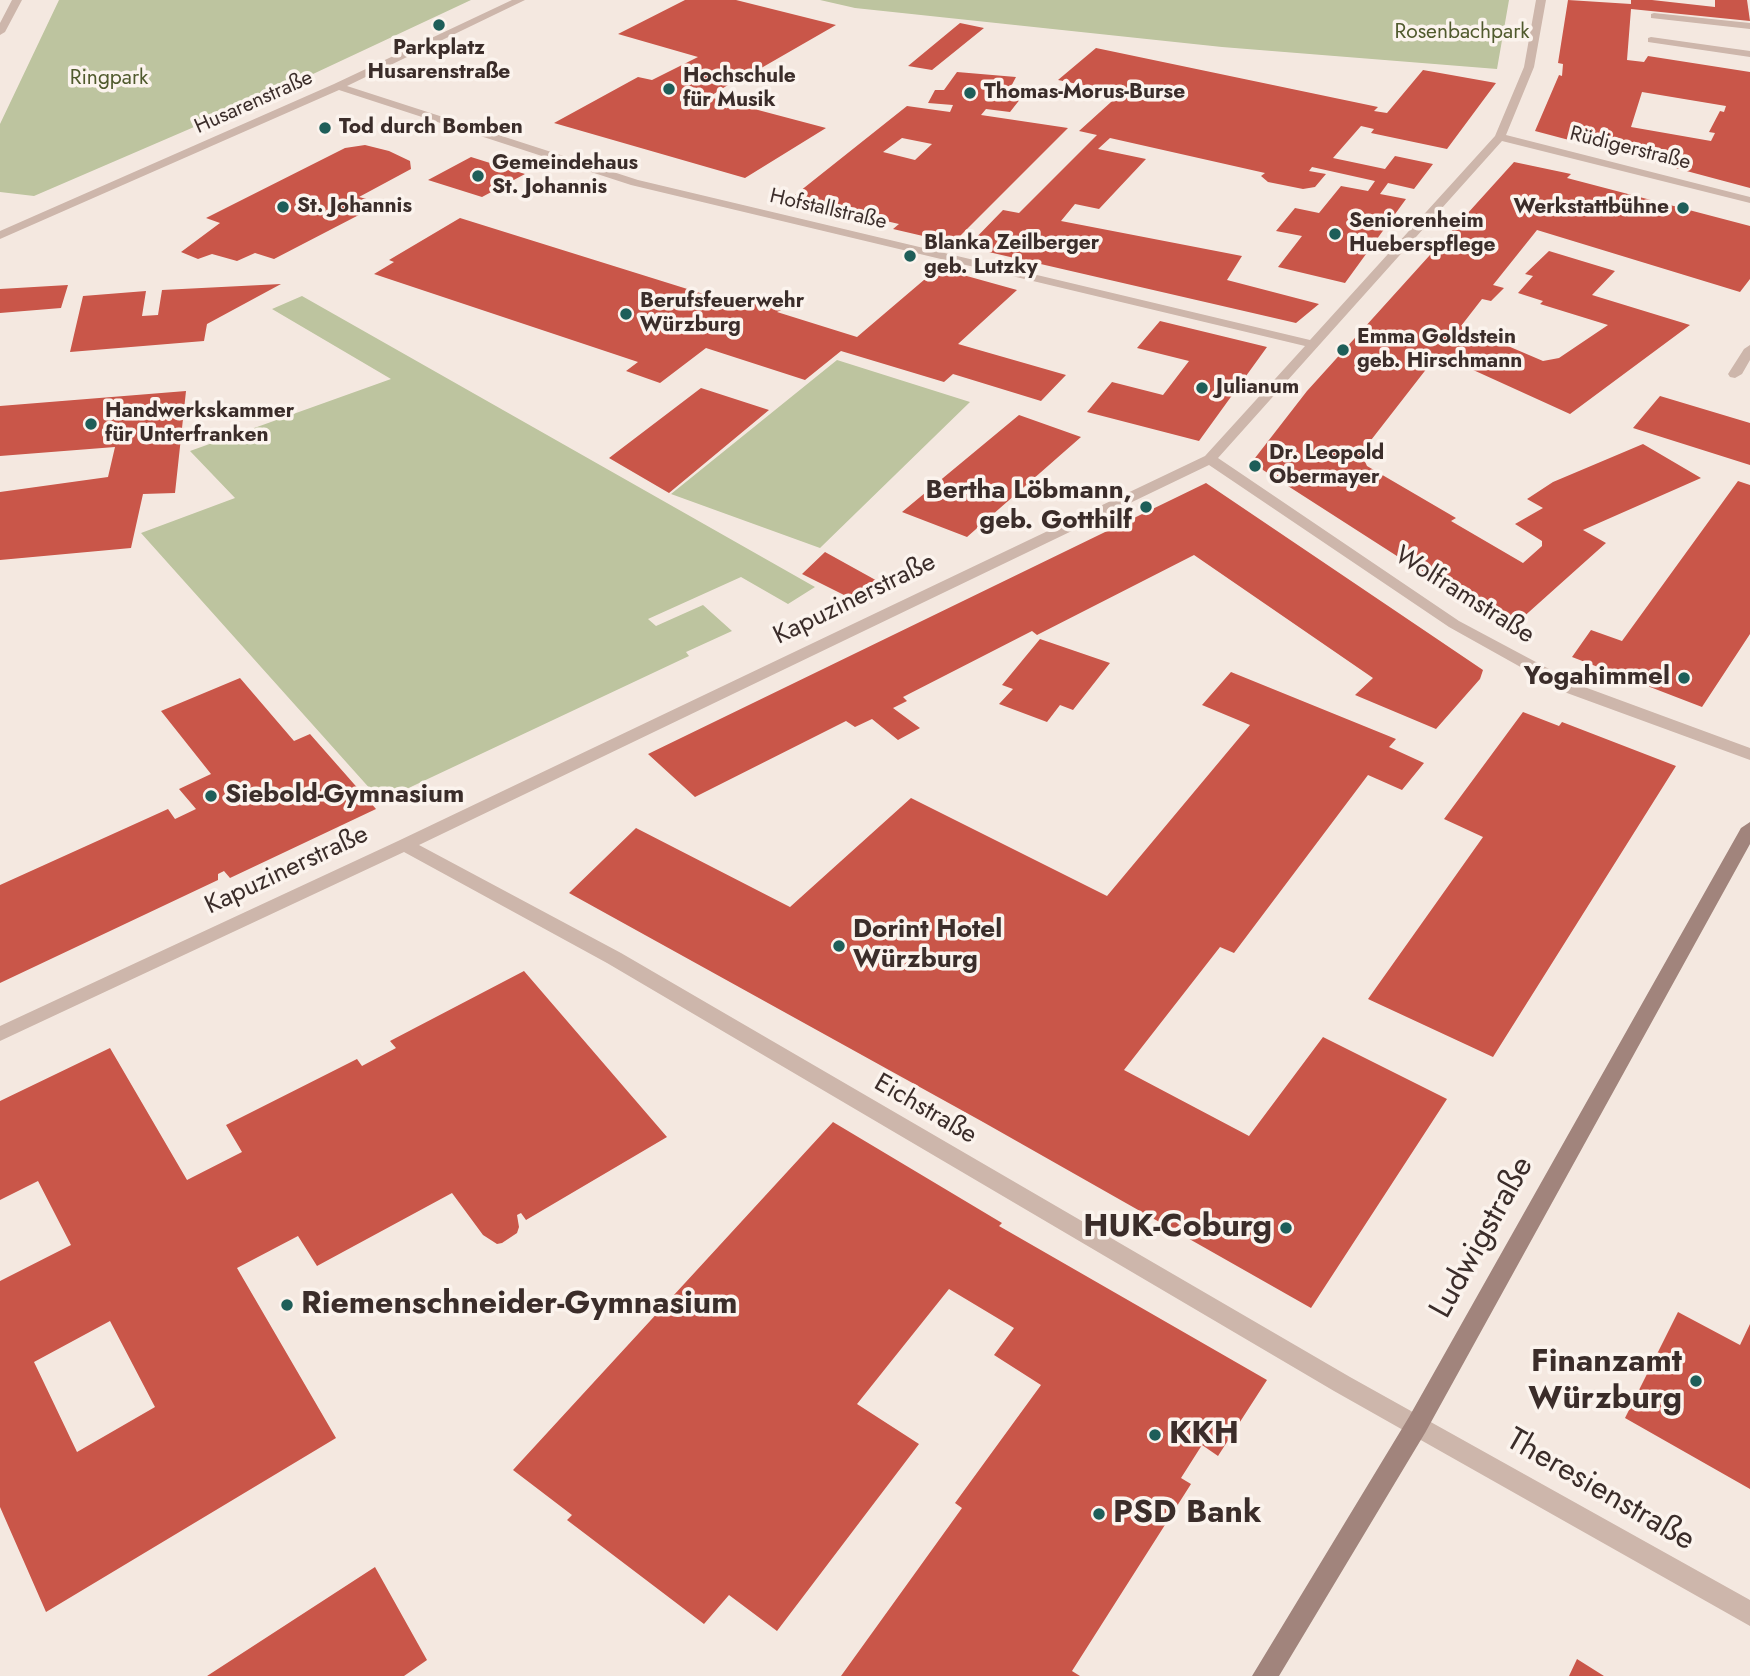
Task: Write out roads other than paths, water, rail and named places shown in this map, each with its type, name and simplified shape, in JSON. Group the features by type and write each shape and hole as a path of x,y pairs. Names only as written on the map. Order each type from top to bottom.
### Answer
{"street":[{"path":"0,32 17,0"},
{"name":"Husarenstraße","path":"0,235 338,86 520,0"},
{"name":"Kapuzinerstraße","path":"0,1034 404,845 1210,459 1500,137 1529,67 1541,0"},
{"path":"1654,16 1750,26"},
{"path":"1651,40 1750,54"},
{"name":"Hofstallstraße","path":"338,86 635,183 1315,345"},
{"name":"Rüdigerstraße","path":"1500,137 1750,200"},
{"path":"1735,374 1750,349"},
{"name":"Wolframstraße","path":"1210,459 1454,624 1530,666 1573,689 1750,754"},
{"name":"Ludwigstraße","path":"1265,1676 1417,1426 1750,828"},
{"name":"Eichstraße","path":"404,845 614,958 1417,1426"},
{"name":"Theresienstraße","path":"1417,1426 1750,1614"}],"place":[{"name":"Parkplatz Husarenstraße","path":"439,25"},
{"name":"Hochschule für Musik","path":"669,89"},
{"name":"Thomas-Morus-Burse","path":"970,93"},
{"name":"Tod durch Bomben","path":"325,128"},
{"name":"Gemeindehaus St. Johannis","path":"478,176"},
{"name":"St. Johannis","path":"283,207"},
{"name":"Werkstattbühne","path":"1683,208"},
{"name":"Seniorenheim Hueberspflege","path":"1335,234"},
{"name":"Blanka Zeilberger geb. Lutzky","path":"910,256"},
{"name":"Berufsfeuerwehr Würzburg","path":"626,314"},
{"name":"Emma Goldstein geb. Hirschmann","path":"1343,350"},
{"name":"Julianum","path":"1202,388"},
{"name":"Handwerkskammer für Unterfranken","path":"91,424"},
{"name":"Dr. Leopold Obermayer","path":"1255,466"},
{"name":"Bertha Löbmann, geb. Gotthilf","path":"1146,507"},
{"name":"Yogahimmel","path":"1684,678"},
{"name":"Siebold-Gymnasium","path":"211,796"},
{"name":"Dorint Hotel Würzburg","path":"839,946"},
{"name":"HUK-Coburg","path":"1286,1228"},
{"name":"Riemenschneider-Gymnasium","path":"287,1305"},
{"name":"Finanzamt Würzburg","path":"1696,1381"},
{"name":"KKH","path":"1155,1435"},
{"name":"PSD Bank","path":"1099,1514"}],"park label":[{"name":"Rosenbachpark","path":"1462,33"},
{"name":"Ringpark","path":"109,79"}]}
